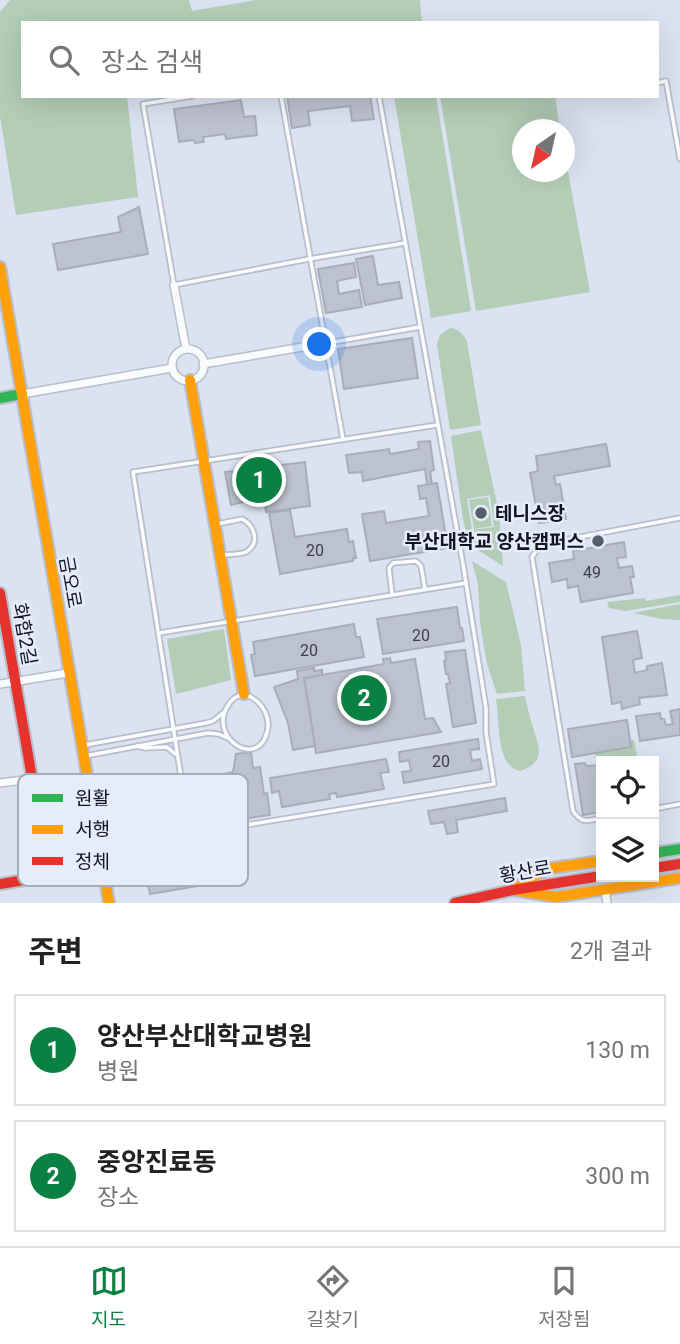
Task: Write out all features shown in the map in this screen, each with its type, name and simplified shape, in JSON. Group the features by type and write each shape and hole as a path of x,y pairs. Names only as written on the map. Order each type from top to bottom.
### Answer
{"main road":[{"name":"금오로","path":"0,267 86,774"},
{"path":"190,380 244,694"},
{"path":"0,398 22,394"},
{"name":"화합2길","path":"0,593 31,774"},
{"path":"659,852 680,849"},
{"path":"513,890 546,869 596,862"},
{"path":"659,867 680,864"},
{"name":"황산로","path":"455,903 513,890 596,877"},
{"path":"513,890 556,897 680,878"},
{"name":"화합2길","path":"0,884 18,881"}],"street":[{"path":"174,285 186,349"},
{"path":"203,364 326,343"},
{"path":"186,349 200,354 203,364 201,373 195,379 186,381 177,376 172,368 173,358 186,349"},
{"path":"22,394 172,368"},
{"path":"0,684 68,673"},
{"path":"0,783 18,781"},
{"path":"605,889 607,903"}],"lane":[{"path":"659,83 666,81 680,159"},
{"path":"180,98 143,104 174,285 405,243"},
{"path":"281,98 342,439"},
{"path":"248,824 494,784 486,732 486,708 466,583 379,98"},
{"path":"326,343 420,327"},
{"path":"180,774 133,472 437,425"},
{"path":"215,525 242,519 250,524 255,536 247,552 220,556"},
{"path":"596,819 586,821 578,818 573,811 532,557 539,547 564,540 680,519"},
{"path":"392,594 389,568 393,563 416,561 421,566 425,589"},
{"path":"159,633 466,583"},
{"path":"244,694 255,699 265,712 268,725 265,738 256,747 246,749 228,738 208,733 135,746 82,751 213,721 224,712 232,699 244,694"},
{"path":"224,712 223,725 228,738"},
{"path":"135,746 167,747 177,756"},
{"path":"659,808 680,804"}],"green space":[{"path":"10,0 189,0 192,11 256,0 420,0 422,21 21,21 21,98 127,98 138,197 16,215 0,116 0,12"},
{"path":"394,98 436,98 471,311 431,318"},
{"path":"440,98 555,98 558,119 512,119 512,182 570,182 590,292 476,311"},
{"path":"450,328 460,332 467,342 481,425 450,430 437,344 440,335"},
{"path":"481,430 499,513 503,566 470,545 463,520 451,436","holes":["490,495 494,527 472,530 467,499"]},
{"name":"테니스장","path":"488,497 492,526 474,529 469,500"},
{"path":"472,561 506,582 521,645 525,691 497,694 487,664 480,621 478,584"},
{"path":"680,595 680,602 625,611 609,608 607,602 645,598 646,601"},
{"path":"680,604 680,620 633,613"},
{"path":"224,629 231,680 176,694 167,639"},
{"path":"525,696 539,752 535,763 520,771 512,767 502,751 496,699"},
{"path":"634,740 637,756 596,756 596,760 595,753 631,747 630,741"}],"building":[{"path":"287,98 370,98 374,119 352,121 350,106 308,111 310,125 292,128"},
{"path":"241,100 244,117 255,116 257,135 226,139 225,134 203,137 204,142 179,142 174,109"},
{"path":"139,207 148,254 58,270 53,244 121,232 118,217"},
{"path":"373,256 378,285 399,282 402,298 365,305 356,259"},
{"path":"354,263 356,277 337,281 339,294 359,290 362,307 326,313 318,269"},
{"path":"412,338 418,378 344,389 338,349"},
{"path":"430,441 434,470 430,471 432,484 427,485 425,469 363,481 362,472 349,473 346,455 389,449 390,454 419,449 418,442"},
{"path":"606,444 610,466 554,476 556,485 560,484 566,519 539,523 530,473 538,471 536,456"},
{"path":"305,462 310,506 266,512 264,497 231,505 225,472"},
{"path":"437,483 448,548 370,561 362,514 384,511 386,523 429,516 426,498 420,499 418,486"},
{"path":"290,510 295,537 347,529 349,542 353,541 356,558 353,558 353,561 280,574 269,513"},
{"path":"624,542 626,557 617,558 619,568 632,566 634,577 630,577 633,593 581,602 578,586 568,588 567,579 552,582 549,563 574,559 573,551"},
{"path":"457,607 464,641 383,654 377,619"},
{"path":"354,624 364,657 255,676 251,655 255,654 253,642"},
{"path":"637,631 642,658 633,660 635,673 647,670 647,666 662,663 667,695 639,698 640,704 622,709 621,702 612,704 602,637"},
{"path":"465,650 476,723 453,727 446,684 450,683 446,674 445,652"},
{"path":"390,658 391,663 415,659 425,719 433,718 441,732 316,753 304,678 384,664 383,659"},
{"path":"314,668 314,671 322,670 322,675 304,678 315,746 293,750 288,723 274,687 298,679 297,671"},
{"path":"680,709 680,735 640,741 636,716 660,713 666,725 673,724 670,711"},
{"path":"627,720 631,747 572,757 568,729"},
{"path":"478,739 479,749 470,750 472,761 480,759 482,769 404,783 402,772 411,771 409,760 400,762 399,752"},
{"path":"251,752 253,768 260,767 270,815 248,818 248,774 224,774 233,772 236,754"},
{"path":"386,759 389,772 380,773 384,789 337,797 336,793 329,794 330,799 282,807 279,791 272,793 270,778"},
{"path":"575,764 596,765 596,813 583,815"},
{"path":"505,798 507,811 456,820 458,832 447,834 444,822 431,824 428,811"},
{"path":"148,886 198,886 150,894"}],"traffic: fast":[{"path":"0,398 22,394"},
{"path":"659,852 680,849"}],"traffic: slow":[{"path":"0,267 87,774"},
{"path":"190,380 244,694"},
{"path":"518,887 546,869 596,862"},
{"path":"513,890 556,897 680,878"},
{"path":"106,886 109,903"}],"traffic: jam":[{"path":"0,593 31,774"},
{"path":"659,867 680,864"},
{"path":"455,903 513,890 596,877"},
{"path":"0,884 18,881"}],"place":[{"name":"양산부산대학교병원","path":"259,480"},
{"name":"테니스장","path":"481,513"},
{"name":"부산대학교 양산캠퍼스","path":"598,541"},
{"name":"중앙진료동","path":"364,698"}]}
